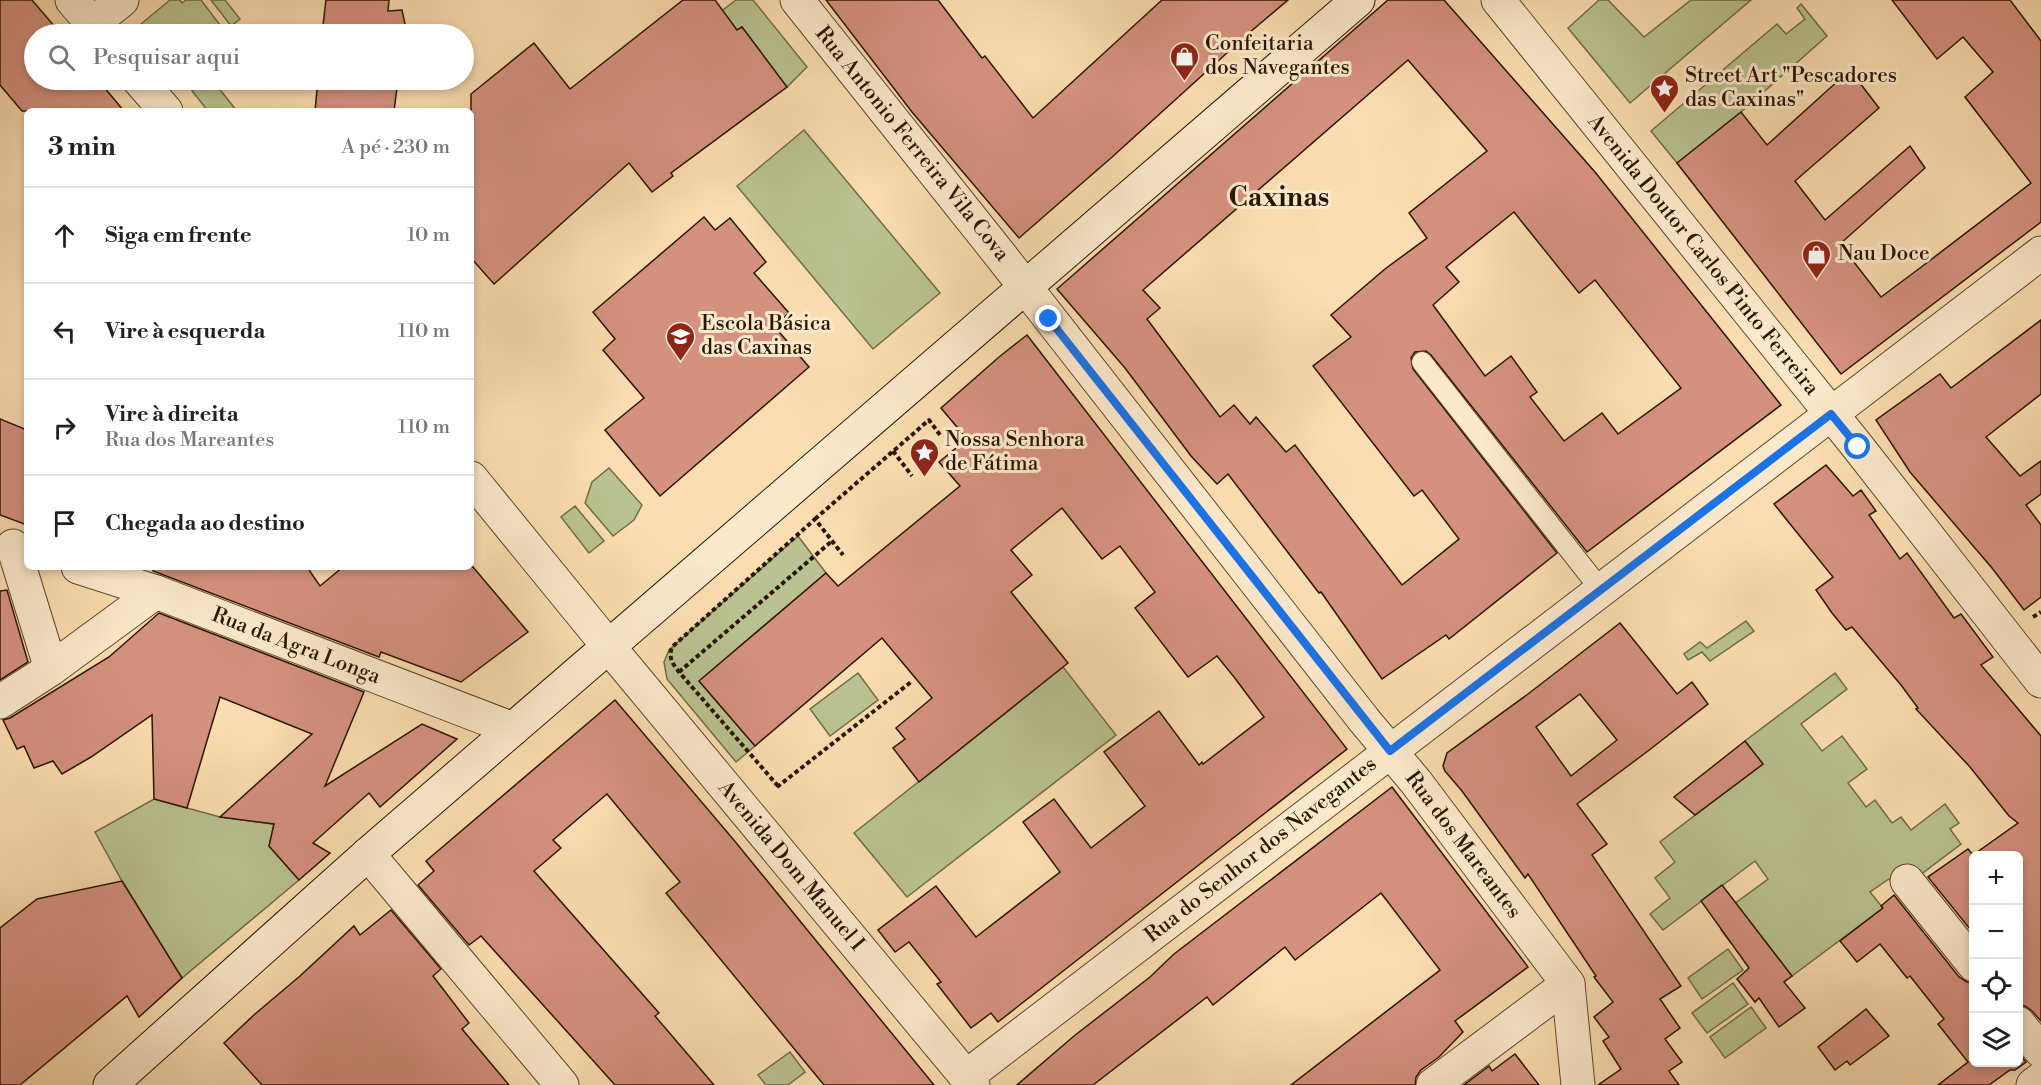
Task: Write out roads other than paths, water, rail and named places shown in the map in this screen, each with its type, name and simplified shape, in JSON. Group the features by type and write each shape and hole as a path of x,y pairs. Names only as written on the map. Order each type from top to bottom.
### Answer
{"street":[{"path":"89,20 122,0"},
{"name":"Rua Antonio Ferreira Vila Cova","path":"797,0 1026,288"},
{"path":"110,1085 368,854 1358,0"},
{"name":"Avenida Doutor Carlos Pinto Ferreira","path":"1498,0 1831,414 2041,681"},
{"path":"148,90 163,108"},
{"name":"Rua do Senhor dos Navegantes","path":"970,1081 1390,751 2041,253"},
{"name":"Rua dos Mareantes","path":"1026,288 1416,782 1568,984"},
{"name":"Avenida Dom Manuel I","path":"474,482 970,1081"},
{"path":"13,545 51,669"},
{"name":"Rua da Agra Longa","path":"87,570 156,592 513,729"},
{"path":"0,702 51,669 156,592"},
{"path":"368,854 562,1085"},
{"path":"1907,881 1969,959"},
{"path":"1433,1085 1568,984"},
{"path":"1568,984 1578,1085"},
{"path":"2023,1028 2041,1051"},
{"path":"2033,1085 2041,1079"}],"lane":[{"path":"1422,362 1601,590"}],"place":[{"name":"Confeitaria dos Navegantes","path":"1184,82"},
{"name":"Street Art \"Pescadores das Caxinas\"","path":"1664,114"},
{"name":"Nau Doce","path":"1817,280"},
{"name":"Escola Básica das Caxinas","path":"680,362"},
{"name":"Nossa Senhora de Fátima","path":"924,478"}],"district":[{"name":"Caxinas","path":"1279,198"}]}
